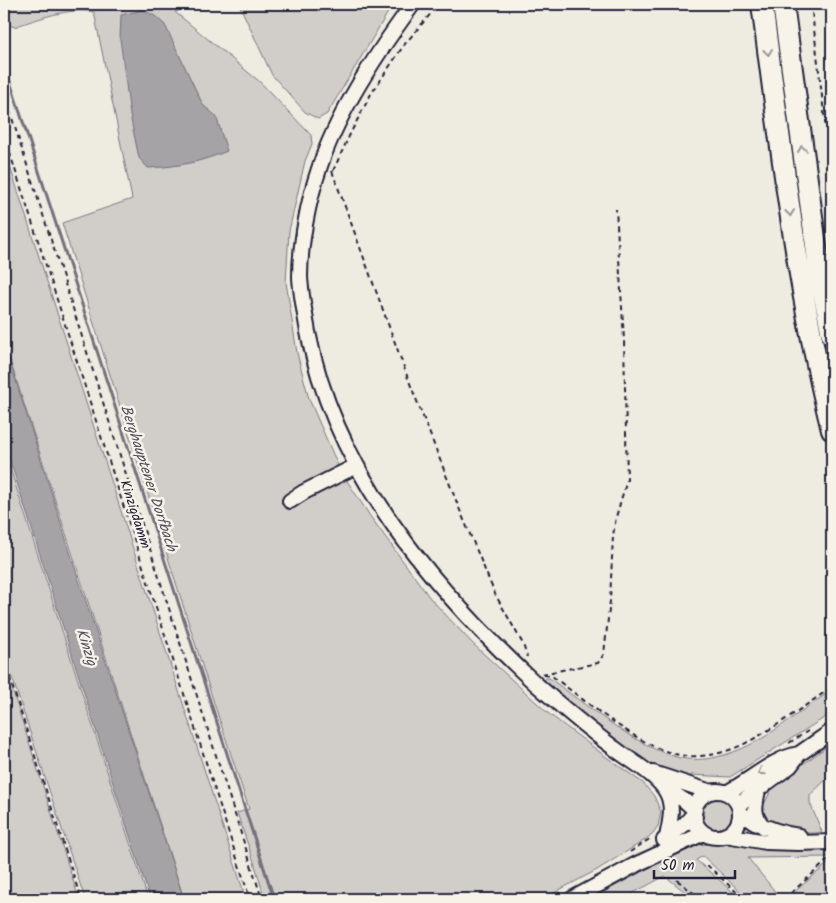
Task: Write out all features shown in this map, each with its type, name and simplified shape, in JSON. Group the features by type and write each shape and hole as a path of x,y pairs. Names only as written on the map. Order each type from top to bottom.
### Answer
{"highway":[{"path":"762,4 792,232 807,322 832,430"},
{"path":"782,4 820,275 832,335"}],"street":[{"path":"414,4 381,49 347,106 322,161 308,213 303,246 300,278 307,326 320,382 331,412 356,466 389,518 429,571 458,605 537,685 613,748 685,801 695,814 699,828 704,833 715,837 726,835 766,842 832,842"},
{"path":"290,501 356,466"},
{"path":"726,835 736,826 739,810 746,798 790,766 799,754 832,731"},
{"path":"644,769 675,782 711,792 726,793 785,756 799,754"},
{"path":"661,835 672,814 671,805 664,787"},
{"path":"758,790 754,808 755,815 765,828"},
{"path":"633,859 661,835 685,824 695,814 700,799 711,792"},
{"path":"726,793 736,801 739,810 765,828 777,832 805,836 832,834"},
{"path":"568,895 633,859 704,833"}],"path":[{"path":"78,4 90,9 125,4"},
{"path":"333,171 371,94 404,45 439,4"},
{"path":"811,4 832,180"},
{"path":"4,93 262,899"},
{"name":"Kinzigdamm","path":"4,135 250,899"},
{"path":"322,161 333,171 409,381 459,508 495,594 523,644 528,660"},
{"path":"616,209 624,340 626,480 612,536 610,601 604,654 598,663 540,674 552,676 623,728 651,744 670,753 688,756 705,756 742,745 832,687"},
{"path":"4,660 82,899"},
{"path":"633,859 650,839 661,835"},
{"path":"791,893 832,858"},
{"path":"707,865 744,899"},
{"path":"677,880 701,899"},
{"path":"548,899 568,895"}],"shaded area":[{"path":"4,4 195,4 175,12 260,82 311,135 312,144 305,161 289,231 286,282 297,353 309,399 340,470 370,516 430,598 473,644 549,714 643,783 654,796 661,812 658,826 645,840 597,870 542,899 265,899 237,813 249,809 62,223 132,199 94,12 64,12 14,27 4,22"},
{"path":"239,4 393,4 327,114 318,119 305,112 272,75"},
{"path":"4,148 246,899 184,899 4,342"},
{"path":"4,449 148,899 85,899 4,653"},
{"path":"4,664 79,899 4,899"},
{"path":"549,678 597,714 635,738 653,748 687,759 718,757 748,746 766,736 832,690 832,713 730,777 691,775 687,782 656,769 618,745 545,685 544,680"},
{"path":"832,743 832,774 810,795 810,803 822,832 801,833 768,824 761,811 773,786"},
{"path":"717,798 729,803 734,815 729,827 717,832 705,827 700,815 705,803"},
{"path":"694,845 832,846 832,857 748,858 783,899 748,899 703,856 696,860 741,899 694,899 665,876 622,899 591,899"},
{"path":"832,860 832,895 828,899 786,899"}],"water":[{"path":"143,10 155,16 165,25 203,105 216,116 227,151 198,161 148,168 139,158 130,115 120,38 121,15"},
{"name":"Kinzig","path":"4,343 77,574 184,899 150,899 4,442"}],"waterway":[{"name":"Berghauptener Dorfbach","path":"4,63 274,899"}]}
